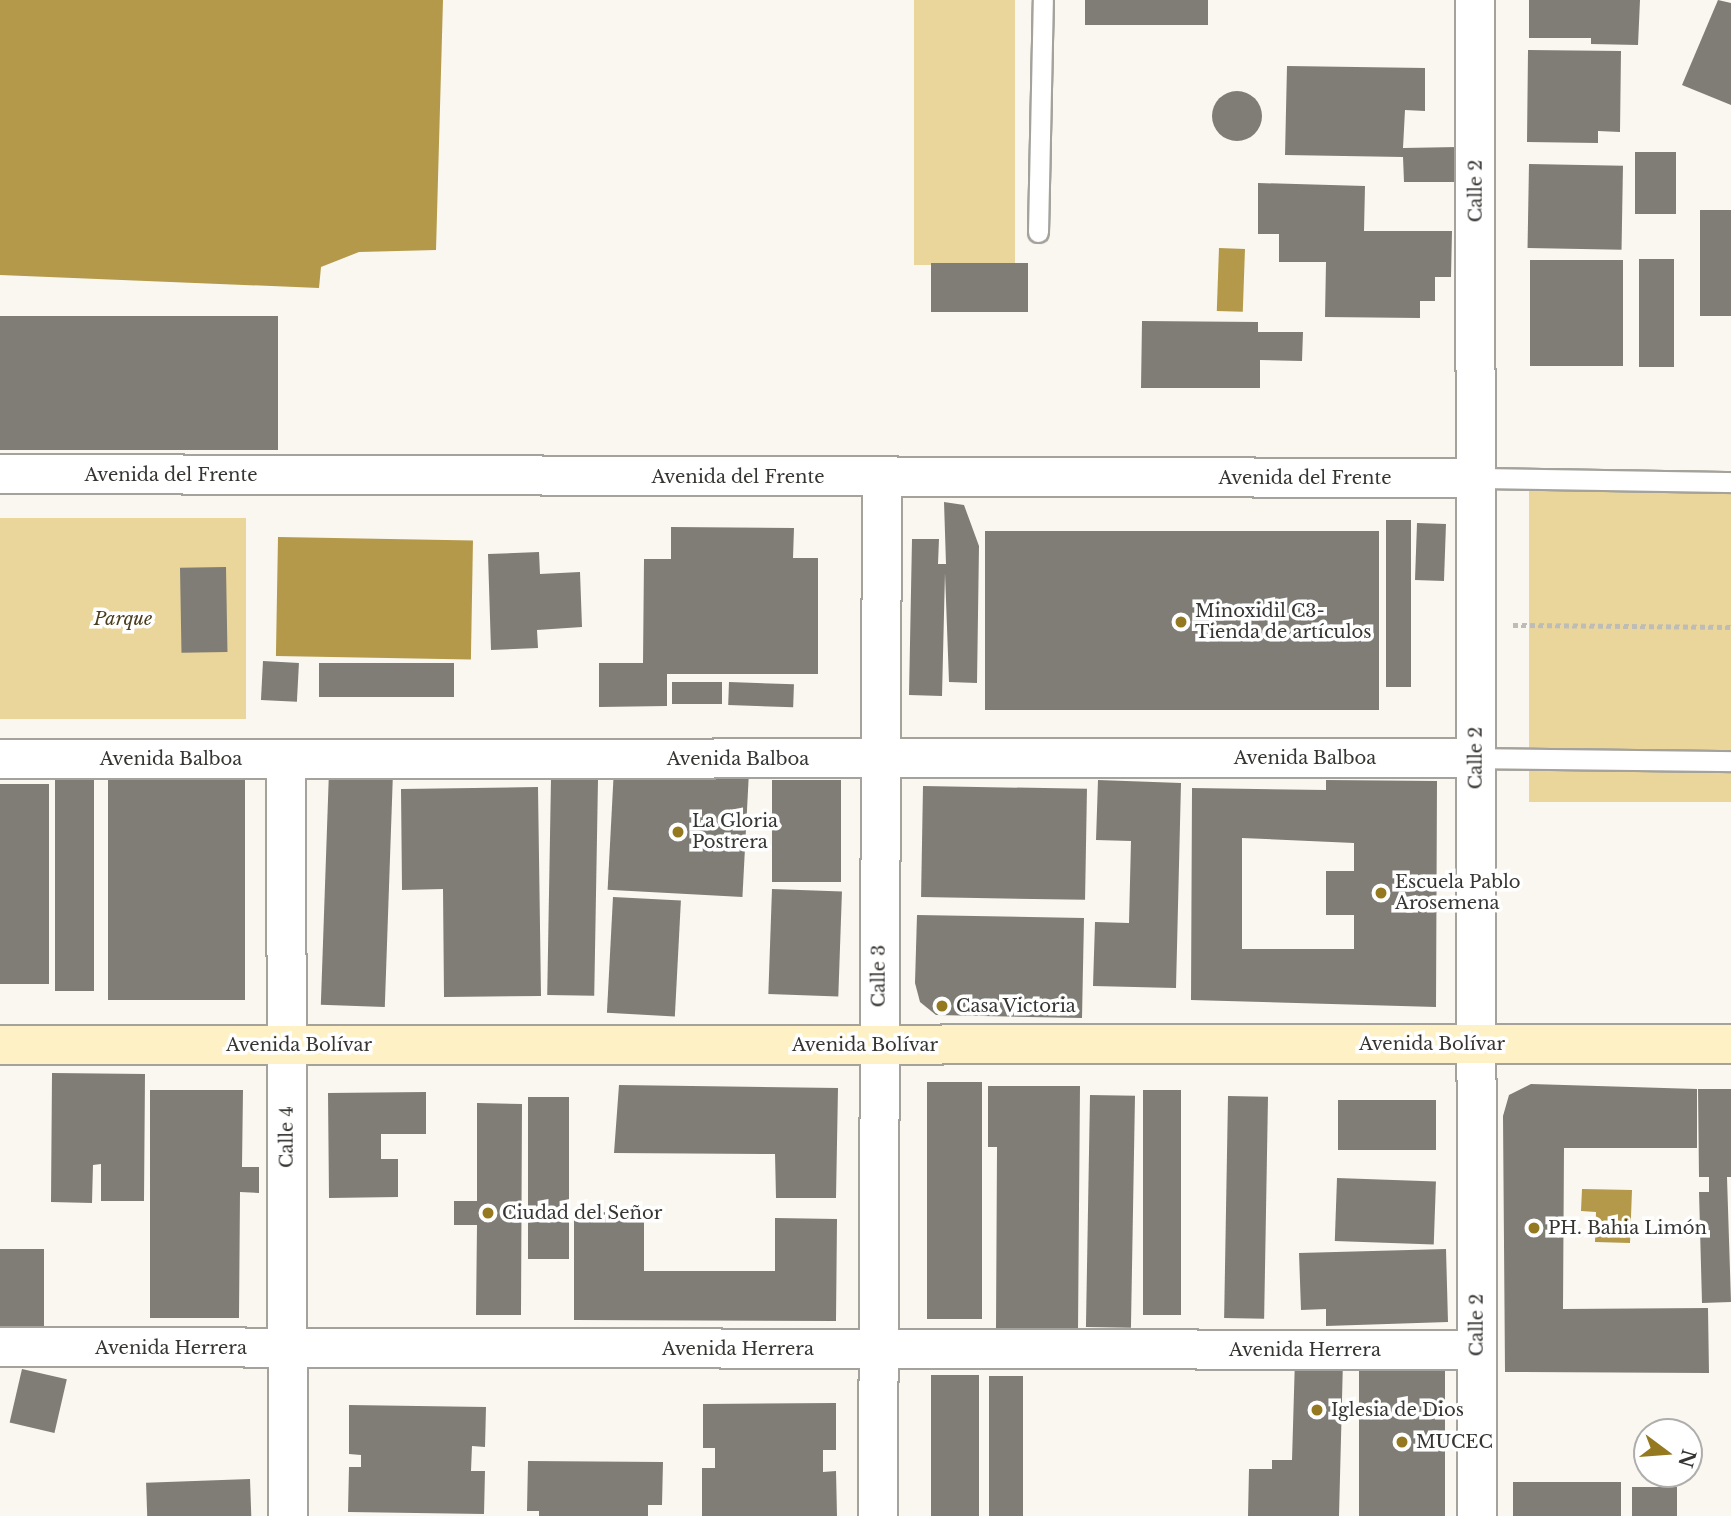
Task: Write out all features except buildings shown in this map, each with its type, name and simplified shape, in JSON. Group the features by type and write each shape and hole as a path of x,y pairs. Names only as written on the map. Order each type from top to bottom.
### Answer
{"street":[{"name":"Calle 2","path":"1475,0 1477,1516"},
{"name":"Avenida del Frente","path":"0,474 1476,478"},
{"name":"Calle 3","path":"878,1516 882,478"},
{"name":"Avenida Balboa","path":"0,759 1476,758"},
{"name":"Calle 4","path":"286,759 288,1516"},
{"name":"Avenida Bolívar","path":"0,1045 1731,1045"},
{"name":"Avenida Herrera","path":"0,1348 1477,1350"}],"lane":[{"path":"1038,232 1043,0"},
{"path":"1476,478 1731,482"},
{"path":"1476,758 1731,761"}],"path":[{"path":"1477,624 1731,627"}],"green space":[{"path":"914,0 1015,0 1015,265 914,265"},
{"path":"1529,486 1731,486 1731,802 1529,802"},
{"name":"Parque","path":"0,518 246,518 246,719 0,719"}],"shaded area":[{"path":"0,0 443,0 436,250 359,252 321,267 319,288 0,275"},
{"path":"1219,248 1245,249 1243,312 1217,311"},
{"path":"278,537 473,540 471,659 276,656"},
{"path":"1582,1189 1632,1190 1630,1243 1595,1242 1596,1212 1581,1211"}],"place":[{"name":"Minoxidil C3- Tienda de artículos","path":"1181,622"},
{"name":"La Gloria Postrera","path":"678,832"},
{"name":"Escuela Pablo Arosemena","path":"1381,893"},
{"name":"Casa Victoria","path":"942,1006"},
{"name":"Ciudad del Señor","path":"488,1213"},
{"name":"PH. Bahia Limón","path":"1534,1228"},
{"name":"Iglesia de Dios","path":"1317,1410"},
{"name":"MUCEC","path":"1402,1442"}]}
